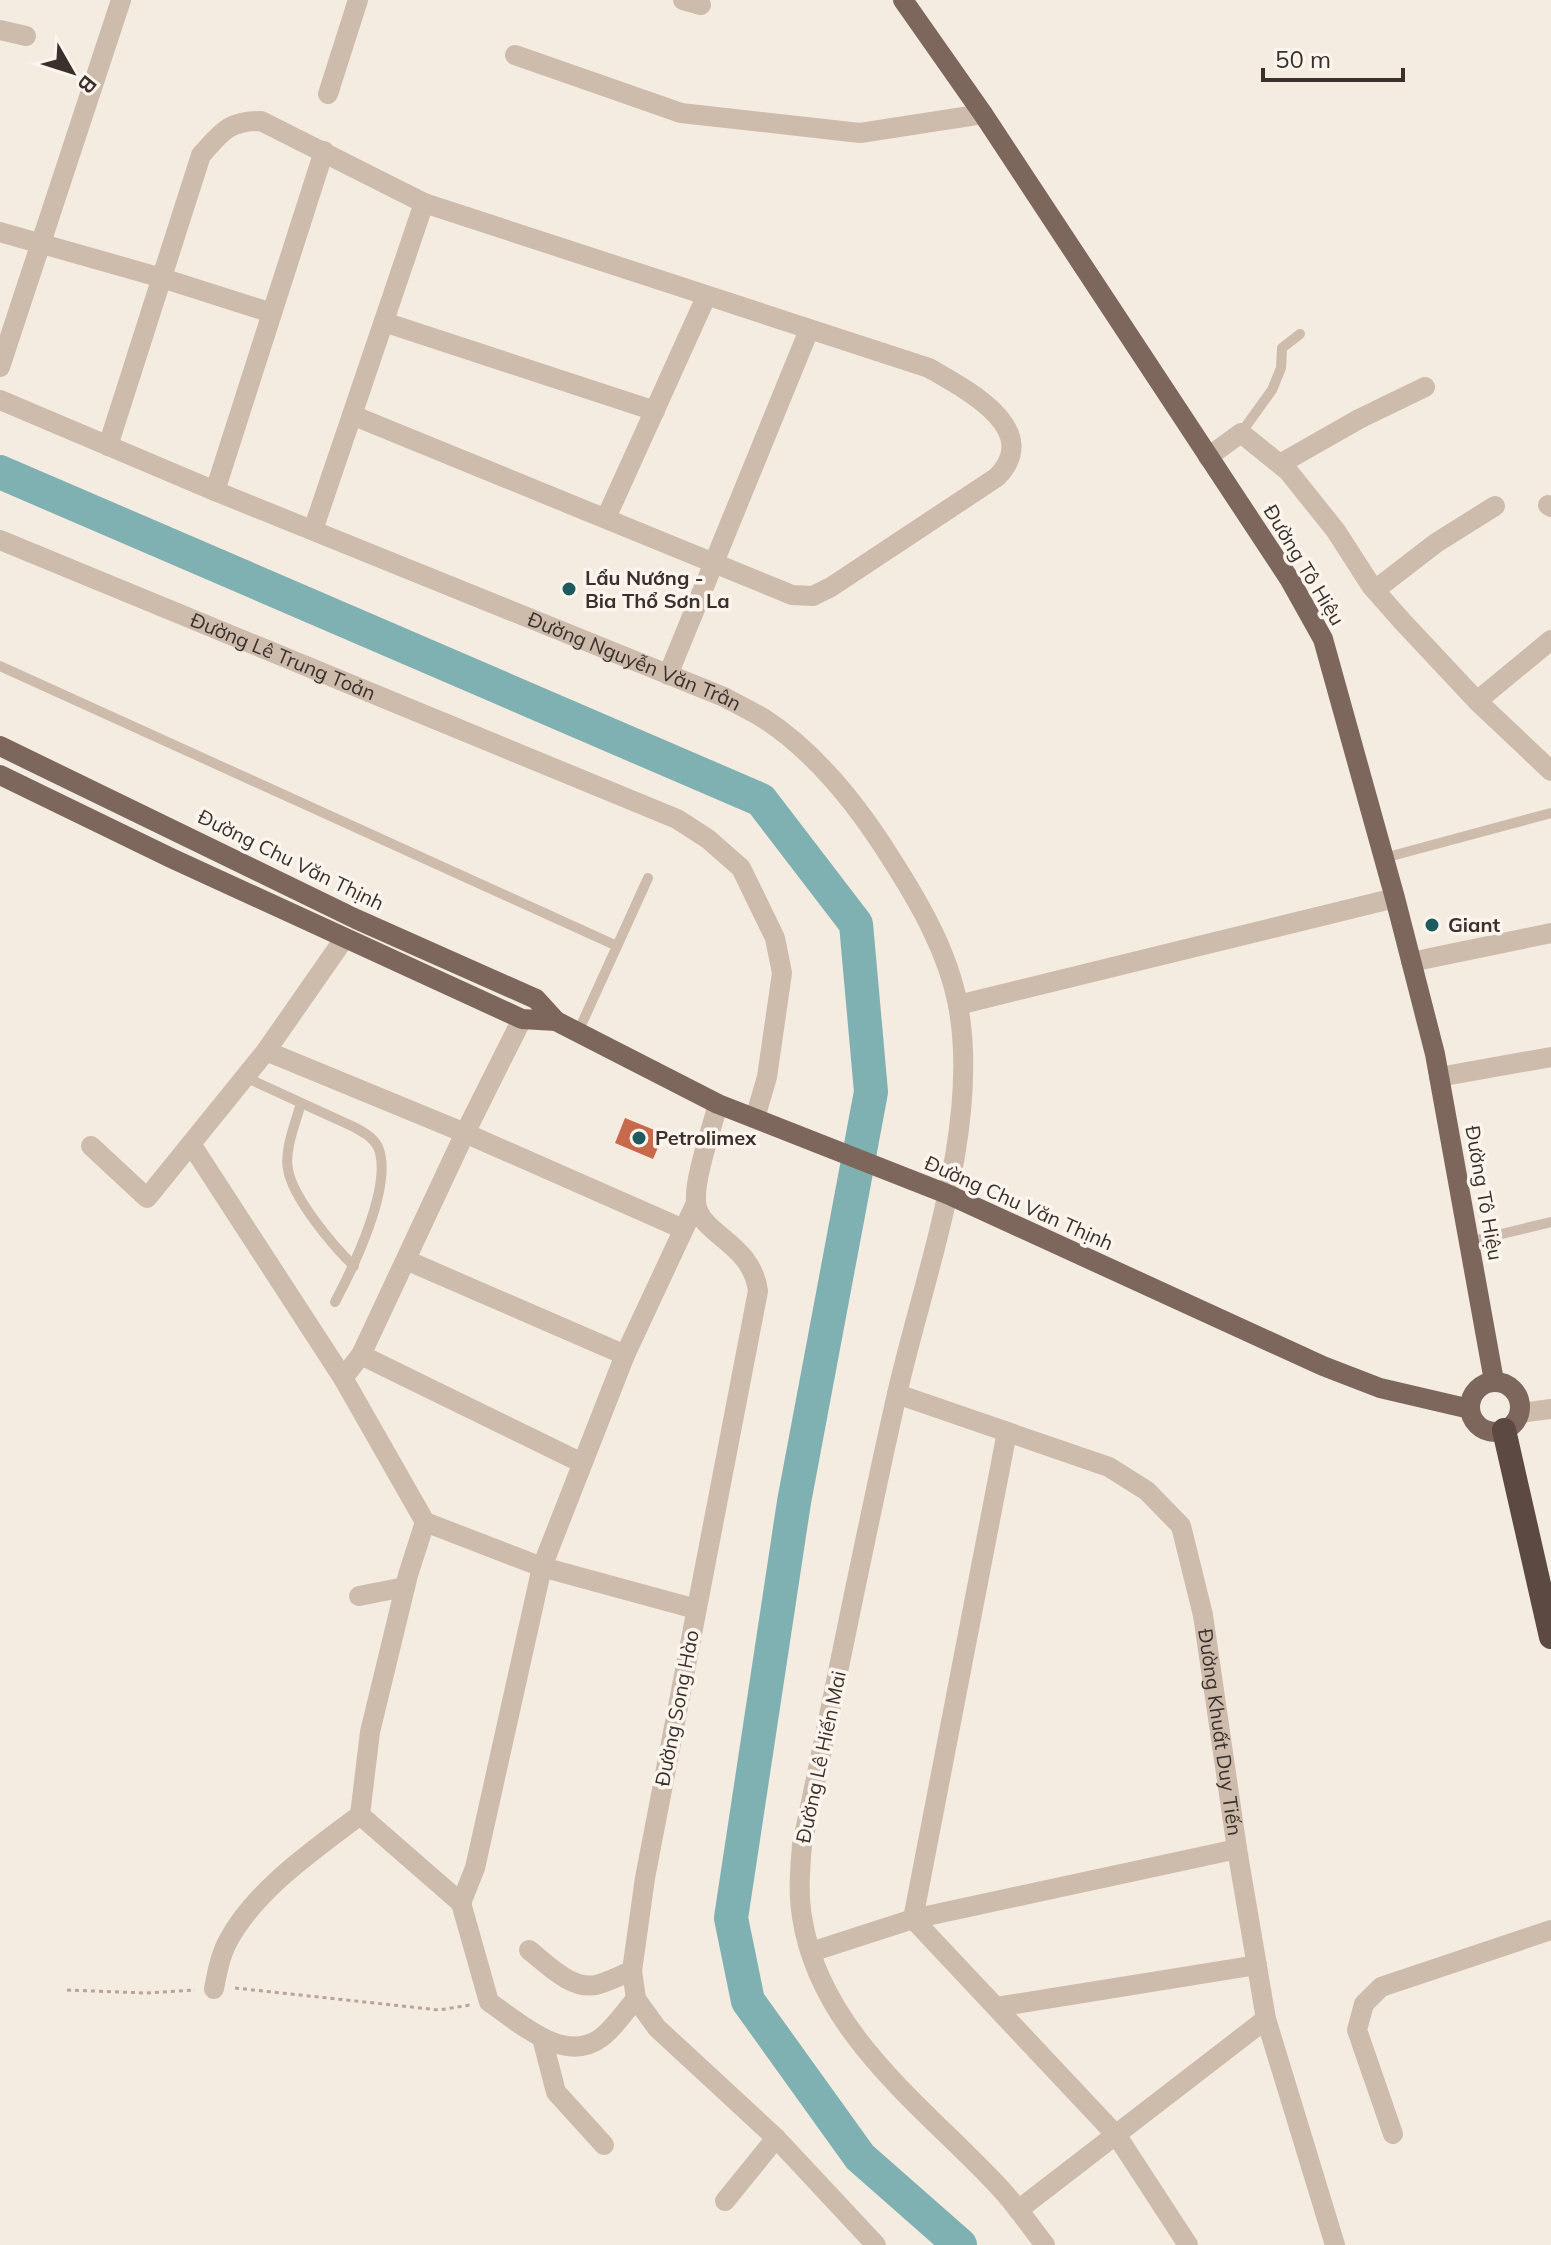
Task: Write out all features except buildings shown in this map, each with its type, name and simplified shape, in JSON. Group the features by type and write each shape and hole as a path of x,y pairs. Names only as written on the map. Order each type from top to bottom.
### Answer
{"highway":[{"path":"1512,1422 1551,1637"}],"main road":[{"name":"Đường Tô Hiệu","path":"903,0 983,114 1290,580 1323,639 1395,898 1439,1077 1494,1381"},
{"name":"Đường Chu Văn Thịnh","path":"0,746 356,919 536,999 556,1021 718,1104 937,1191 1323,1366 1380,1388 1470,1409"},
{"name":"Đường Chu Văn Thịnh","path":"0,775 344,939 522,1019 556,1021"},
{"path":"1494,1381 1502,1382 1515,1391 1521,1405 1512,1422 1489,1431 1476,1423 1470,1409 1476,1390 1494,1381"}],"street":[{"path":"0,367 121,0"},
{"path":"328,94 358,0"},
{"path":"0,30 26,36"},
{"path":"515,55 681,113 860,133 983,114"},
{"path":"108,446 201,155 219,135 239,121 261,121 424,203 929,368 986,405 1004,425 1011,440 1012,453 1007,466 984,486 831,587 813,596 792,595 352,415"},
{"path":"215,491 324,151"},
{"path":"313,530 424,203"},
{"path":"0,232 272,313"},
{"path":"606,518 706,297"},
{"path":"384,322 655,411"},
{"path":"668,675 809,330"},
{"path":"1280,464 1359,419 1425,387"},
{"name":"Đường Nguyễn Văn Trân","path":"0,400 215,491 724,697 764,719 796,744 839,789 881,843 908,884 942,953 958,1005 962,1083 937,1191"},
{"path":"1208,457 1241,433 1280,464 1336,531 1375,590 1477,701 1551,771"},
{"path":"1375,590 1436,543 1495,506"},
{"name":"Đường Lê Trung Toản","path":"0,540 677,819 708,839 741,868 775,938 782,973 767,1077 755,1118"},
{"path":"1477,701 1551,640"},
{"path":"958,1005 1395,898"},
{"path":"1411,962 1551,933"},
{"path":"91,1146 147,1198 266,1051 344,939"},
{"path":"343,1378 361,1355 522,1019"},
{"path":"266,1051 465,1133 683,1229"},
{"path":"1439,1077 1551,1057"},
{"path":"461,1903 475,1868 542,1567 625,1355 696,1203 697,1187 718,1104"},
{"path":"191,1144 343,1378 425,1522 542,1567 696,1609"},
{"name":"Đường Lê Hiến Mai","path":"937,1191 802,1845 799,1880 802,1917 811,1952 832,2002 872,2059 1001,2189 1045,2245"},
{"name":"Đường Song Hào","path":"696,1203 701,1217 711,1229 731,1242 749,1263 758,1291 645,1878 632,1971 636,1999 657,2028 776,2138 876,2245"},
{"path":"406,1260 625,1355"},
{"path":"361,1355 582,1463"},
{"name":"Đường Khuất Duy Tiến","path":"897,1394 1109,1467 1147,1491 1181,1526 1203,1615 1237,1849 1266,2019 1335,2245"},
{"path":"1512,1422 1551,1409"},
{"path":"913,1919 1007,1432"},
{"path":"214,1989 228,1941 243,1919 283,1875 360,1815 370,1732 405,1587 425,1522"},
{"path":"359,1596 405,1587"},
{"path":"360,1815 461,1903 489,2002 542,2038 568,2047 591,2043 603,2036 636,1999"},
{"path":"811,1952 913,1919 1237,1849"},
{"path":"913,1919 1117,2136 1188,2245"},
{"path":"1393,2134 1357,2030 1364,2004 1381,1987 1551,1930"},
{"path":"529,1950 569,1980 581,1985 596,1985 632,1971"},
{"path":"996,2007 1257,1965"},
{"path":"1018,2210 1266,2019"},
{"path":"542,2038 556,2092 604,2145"},
{"path":"725,2201 776,2138"}],"lane":[{"path":"1241,433 1272,390 1281,368 1282,348 1300,334"},
{"path":"0,666 617,946"},
{"path":"1384,858 1551,813"},
{"path":"578,1032 648,878"},
{"path":"245,1077 366,1133 378,1148 383,1169 371,1221 354,1266 335,1302"},
{"path":"301,1103 287,1168 294,1187 333,1246 354,1266"},
{"path":"1468,1242 1551,1222"}],"path":[{"path":"67,1990 145,1993 223,1987 439,2010 489,2002"}],"waterway":[{"path":"0,472 761,800 856,924 871,1092 794,1502 731,1918 748,2001 860,2157 960,2245"}],"place":[{"name":"Lẩu Nướng - Bia Thổ Sơn La","path":"569,589"},
{"name":"Giant","path":"1432,925"},
{"name":"Petrolimex","path":"639,1138"}]}
